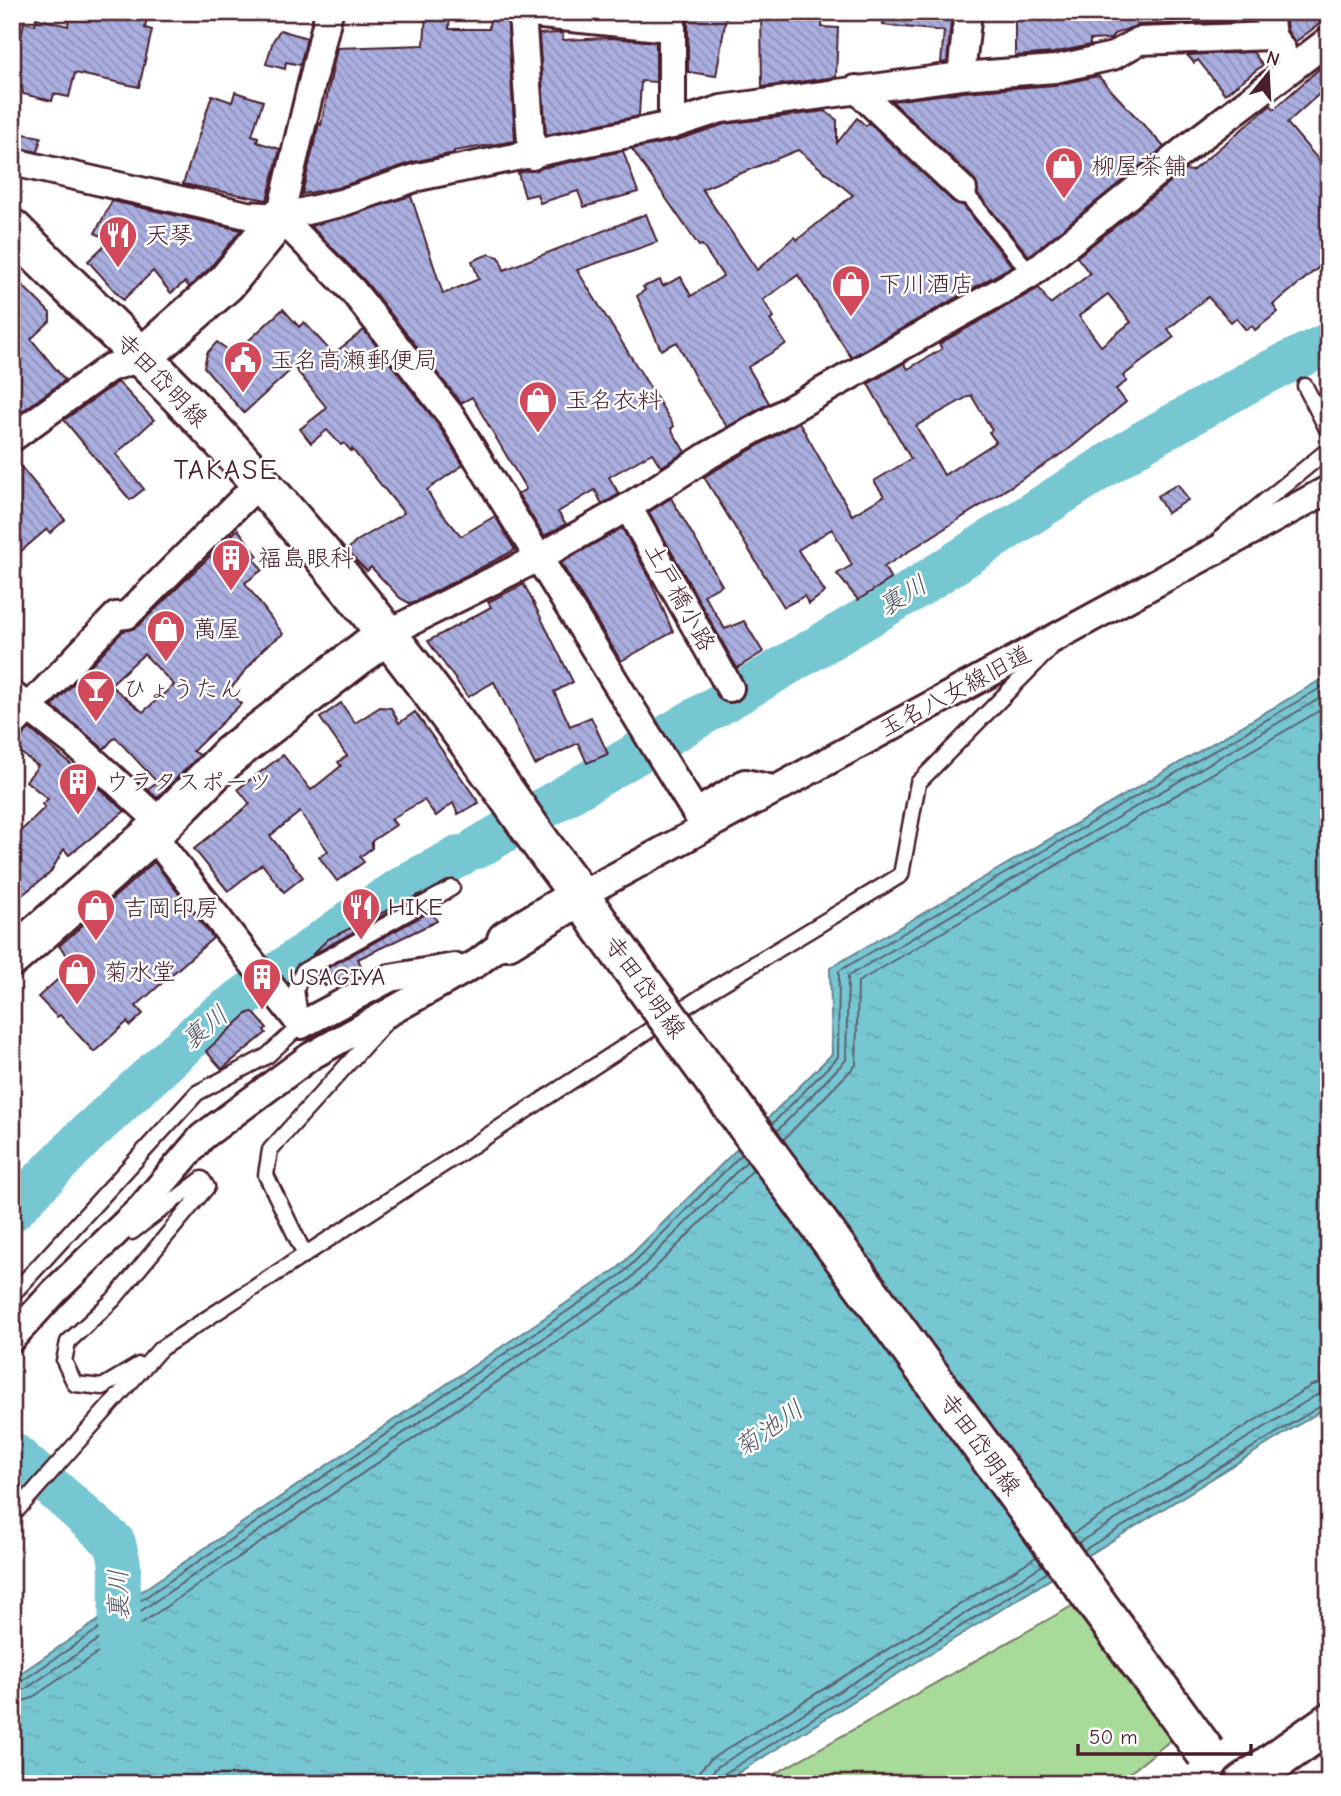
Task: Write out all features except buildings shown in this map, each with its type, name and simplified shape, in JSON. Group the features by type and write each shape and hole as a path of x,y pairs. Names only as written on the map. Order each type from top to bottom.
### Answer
{"main road":[{"path":"141,358 226,283 280,217"},
{"name":"寺田岱明線","path":"12,229 141,358 259,482 386,634 499,783 555,865 596,899 1206,1753 1231,1784"},
{"path":"12,957 157,829 230,755 386,634"},
{"path":"507,940 596,899"},
{"path":"1243,1784 1329,1723"}],"street":[{"path":"280,217 329,12"},
{"path":"961,76 968,12"},
{"path":"532,156 522,13 671,20 671,125"},
{"path":"13,162 247,215 280,217 341,203 418,177 532,156 671,125 721,109 961,76 1055,69 1113,56 1139,41 1270,24 1294,65"},
{"path":"386,634 538,558 628,507 709,455 1031,274 1329,40"},
{"path":"856,89 963,190"},
{"path":"280,217 353,291 452,417 690,802"},
{"path":"12,438 109,368 141,358"},
{"path":"259,482 127,615 116,616 17,710 74,743 157,829 236,945 301,1025 390,978 477,963"},
{"name":"玉名八女線旧道","path":"596,899 773,789 1329,489"},
{"name":"土戸橋小路","path":"628,507 730,688"},
{"path":"596,899 611,859 690,802 744,783 773,789"},
{"path":"12,1338 54,1292 142,1207 202,1137 311,1056 477,963 507,940"}],"lane":[{"path":"963,190 1031,274"},
{"path":"1305,386 1329,433"},
{"path":"1180,570 1329,449"},
{"path":"54,1292 201,1179 207,1187 113,1300 68,1342 64,1361 75,1384 102,1387 716,987 901,875 918,783 1069,630"},
{"path":"12,1296 197,1093 267,1056 301,1025 296,989 303,971 452,888"},
{"path":"305,1255 266,1175 270,1150 401,1005"},
{"path":"12,1516 153,1356"}],"green space":[{"path":"1072,1606 1171,1740 1116,1784 757,1784"}],"water":[{"name":"菊池川","path":"1329,675 1329,1406 720,1784 12,1784 12,1679 618,1268 832,1054 830,968"}],"waterway":[{"name":"裏川","path":"477,848 910,592 1144,441 1258,377 1329,343"},
{"name":"裏川","path":"12,1211 84,1137 208,1023 353,919 414,880 460,856"},
{"name":"裏川","path":"13,1453 115,1543 120,1564 119,1664"}],"place":[{"name":"柳屋茶舗","path":"1064,200"},
{"name":"天琴","path":"118,269"},
{"name":"下川酒店","path":"851,318"},
{"name":"玉名高瀬郵便局","path":"243,394"},
{"name":"玉名衣料","path":"538,434"},
{"name":"福島眼科","path":"231,592"},
{"name":"萬屋","path":"166,663"},
{"name":"ひょうたん","path":"96,723"},
{"name":"ウラタスポーツ","path":"78,816"},
{"name":"HIKE","path":"361,941"},
{"name":"吉岡印房","path":"96,942"},
{"name":"菊水堂","path":"77,1006"},
{"name":"USAGIYA","path":"262,1011"}],"district":[{"name":"TAKASE","path":"226,470"}]}
